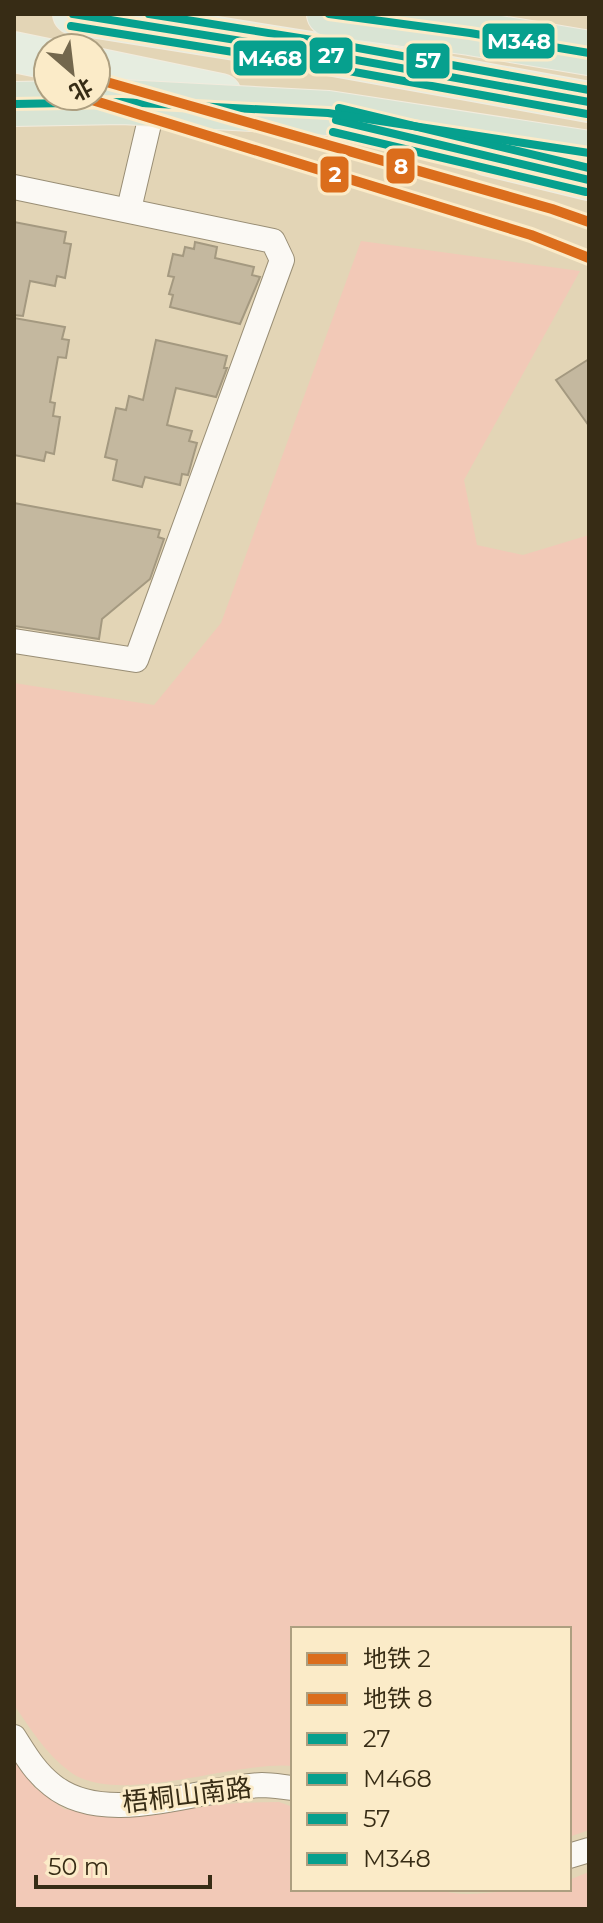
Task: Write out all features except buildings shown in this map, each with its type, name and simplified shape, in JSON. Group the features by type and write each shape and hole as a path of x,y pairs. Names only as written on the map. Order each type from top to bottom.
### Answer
{"highway":[{"path":"329,14 589,53"},
{"path":"14,104 122,102 328,113 589,153"}],"main road":[{"path":"73,14 323,54 589,102"},
{"path":"112,71 589,180"}],"street":[{"path":"129,209 159,80"},
{"path":"14,187 273,241 282,260 136,660 14,641"},
{"name":"梧桐山南路","path":"14,1737 37,1771 54,1788 82,1800 115,1806 262,1785 291,1788"}],"shaded area":[{"path":"361,241 580,271 464,480 477,545 523,555 589,535 589,1830 571,1836 571,1627 291,1627 291,1766 240,1769 145,1784 116,1785 90,1781 69,1771 53,1756 14,1705 14,683 154,705 221,623"},
{"path":"14,1758 34,1787 64,1809 110,1815 238,1803 279,1802 291,1806 291,1891 442,1891 470,1894 571,1891 571,1879 589,1872 589,1909 14,1909"}],"metro line":[{"name":"8","path":"112,84 589,222"},
{"name":"2","path":"112,106 531,235 589,258"}],"transit line":[{"name":"27","path":"73,14 323,54 589,102"},
{"name":"57","path":"149,14 589,90"},
{"name":"M348","path":"329,14 589,53"},
{"name":"M468","path":"71,26 321,66 587,114"},
{"name":"M348","path":"14,104 122,102 328,113 589,153"},
{"name":"57","path":"339,108 589,168"},
{"name":"27","path":"336,120 589,180"},
{"name":"M468","path":"333,132 586,192"}]}
